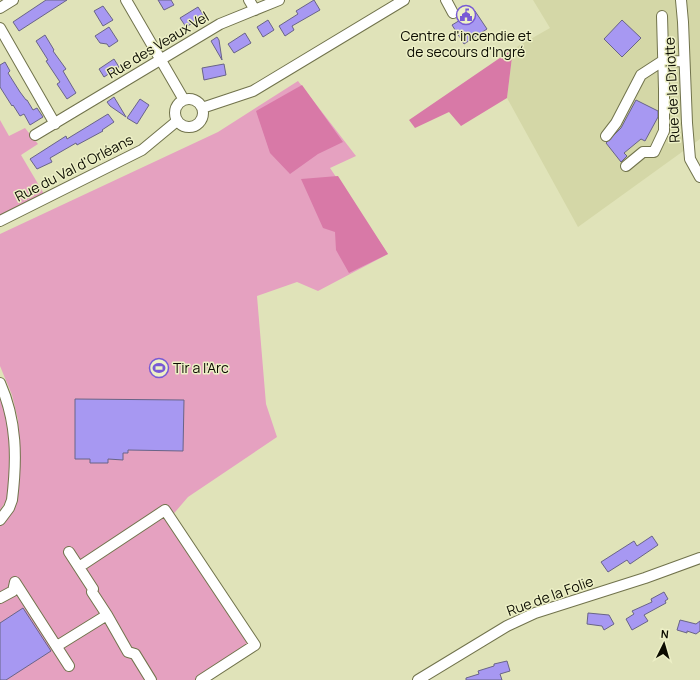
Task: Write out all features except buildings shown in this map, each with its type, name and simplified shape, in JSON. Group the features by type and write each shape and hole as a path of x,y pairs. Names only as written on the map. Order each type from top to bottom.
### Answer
{"street":[{"path":"0,8 13,0"},
{"path":"126,0 184,100"},
{"path":"249,0 255,10"},
{"name":"Rue des Veaux Vel","path":"35,135 220,24 279,0"},
{"path":"202,108 253,91 404,0"},
{"path":"446,0 453,14"},
{"name":"Rue de la Driotte","path":"681,0 690,159 700,177"},
{"path":"626,166 643,152 654,152 664,132 662,16"},
{"path":"0,28 55,124"},
{"path":"606,136 616,123 641,75 663,62 684,61"},
{"path":"189,99 195,101 202,108 202,117 197,124 189,127 180,124 177,121 175,111 184,100 189,99"},
{"name":"Rue du Val d'Orléans","path":"0,221 142,150 177,121"},
{"path":"0,383 10,411 15,444 12,500 9,508 0,520"},
{"path":"79,567 165,510 255,645 202,680"},
{"path":"69,552 93,589 92,592 128,652 135,654 151,680"},
{"name":"Rue de la Folie","path":"418,680 507,626 535,613 645,578 700,558"},
{"path":"0,598 13,591 15,582 69,666"},
{"path":"57,646 107,615"}],"shaded area":[{"path":"533,0 700,0 700,139 578,227 507,98 513,49 550,28"},
{"path":"513,49 507,98 461,126 449,112 415,128 409,120"},
{"path":"298,81 356,156 330,168 388,254 318,291 297,282 257,296 266,404 277,437 188,497 170,518 255,645 201,680 0,680 0,523 17,496 20,465 18,420 12,395 0,366 0,234 218,132"},
{"path":"302,85 343,142 318,154 290,174 270,153 256,111"},
{"path":"0,120 9,136 25,128 38,144 21,155 44,194 0,216"},
{"path":"338,176 388,254 349,273 336,250 335,232 323,228 301,179"},
{"path":"0,383 9,405 13,491 0,510"}],"place":[{"name":"Centre d'incendie et de secours d'Ingré","path":"466,15"},
{"name":"Tir a l'Arc","path":"159,368"}]}
